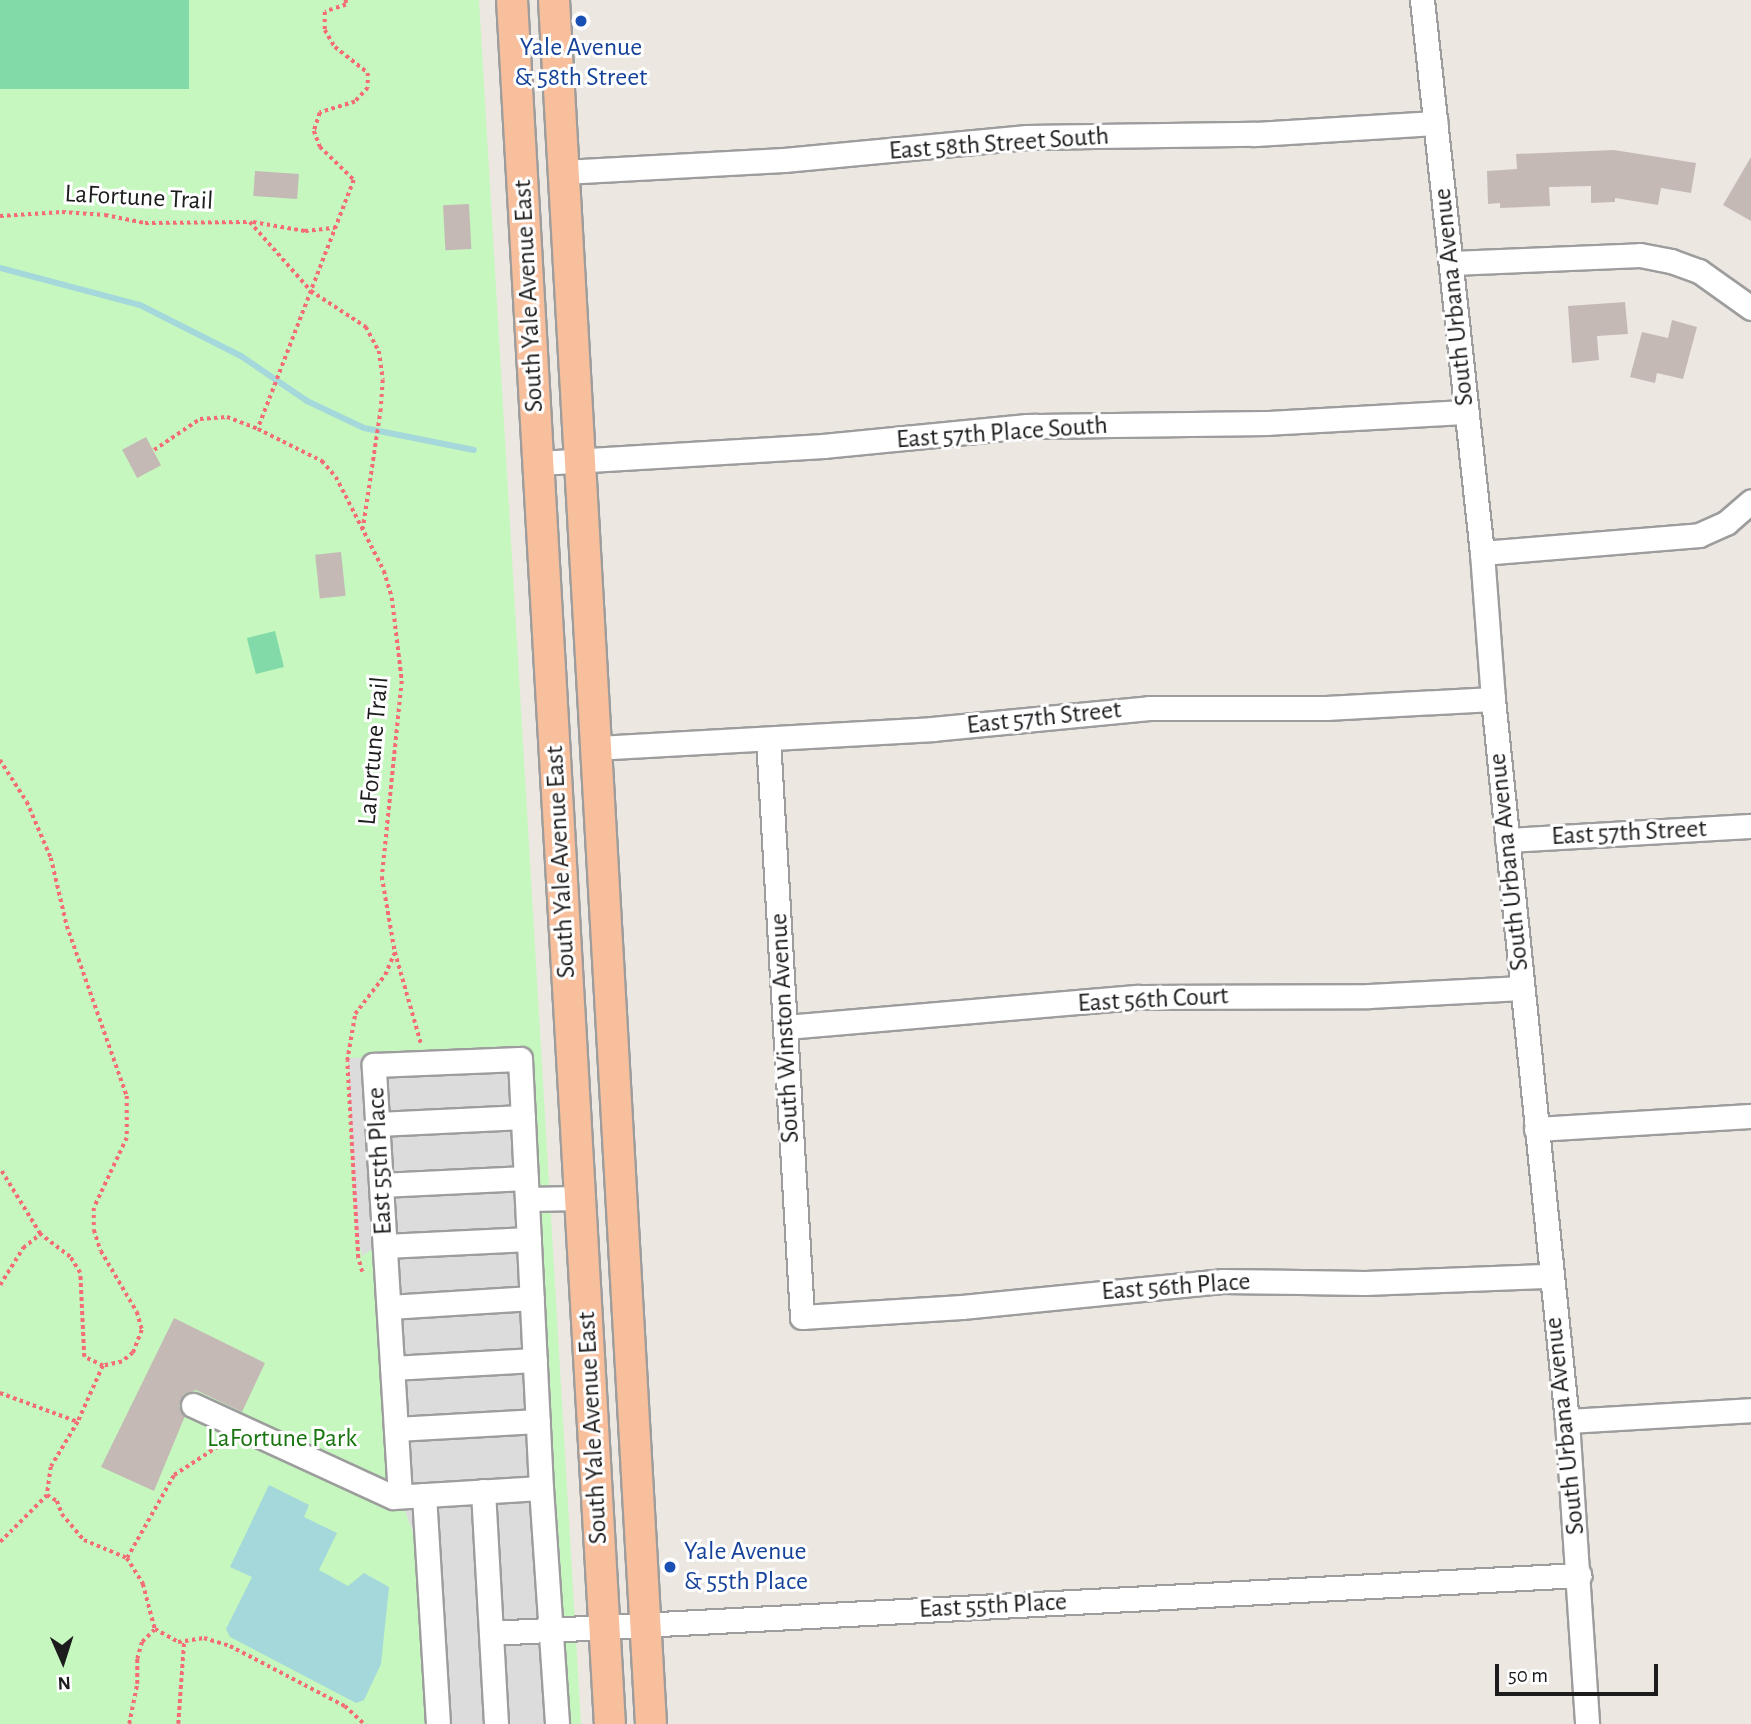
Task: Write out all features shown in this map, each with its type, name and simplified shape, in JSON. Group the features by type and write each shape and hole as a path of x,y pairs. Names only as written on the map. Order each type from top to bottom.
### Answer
{"main road":[{"name":"South Yale Avenue East","path":"512,0 610,1724"},
{"name":"South Yale Avenue East","path":"554,0 651,1724"}],"street":[{"name":"South Urbana Avenue","path":"1422,0 1482,553 1493,699 1550,1276 1567,1421 1580,1575 1587,1724"},
{"name":"East 58th Street South","path":"563,172 784,160 1027,137 1255,134 1436,123"},
{"path":"1452,262 1640,255 1671,261 1699,271 1751,308"},
{"name":"East 57th Place South","path":"539,463 824,446 1027,426 1267,423 1466,412"},
{"path":"1482,553 1699,535 1726,523 1751,501"},
{"name":"East 57th Street","path":"596,748 932,729 1149,708 1326,708 1493,699"},
{"name":"South Winston Avenue","path":"768,739 802,1317"},
{"name":"East 57th Street","path":"1507,840 1751,826"},
{"name":"East 56th Court","path":"786,1027 1139,997 1368,996 1522,988"},
{"name":"East 55th Place","path":"400,1496 374,1065 520,1059 550,1632 1580,1575"},
{"path":"1536,1129 1751,1116"},
{"path":"378,1124 523,1117"},
{"path":"381,1185 526,1188 580,1198"},
{"path":"385,1246 529,1239"},
{"name":"East 56th Place","path":"802,1317 962,1307 1222,1281 1365,1283 1550,1276"},
{"path":"389,1307 532,1298"},
{"path":"392,1368 535,1360"},
{"path":"193,1405 393,1497 541,1488"},
{"path":"1567,1421 1751,1410"},
{"path":"396,1429 538,1421"},
{"path":"482,1491 496,1724"},
{"path":"424,1495 438,1724"},
{"path":"491,1633 550,1632 557,1724"}],"path":[{"path":"258,429 354,180 320,147 314,131 320,113 355,102 368,88 368,73 335,47 325,30 325,12 346,5 346,0"},
{"name":"LaFortune Trail","path":"0,216 62,212 105,215 145,223 250,222 311,292 366,327 379,351 383,380 381,409 363,529"},
{"path":"250,222 305,231 336,228"},
{"name":"LaFortune Trail","path":"154,450 200,419 227,418 258,429 323,461 336,477 384,571 392,598 402,681 382,877 395,952 424,1055"},
{"path":"0,760 27,802 51,858 74,948 127,1096 127,1138 94,1208 94,1230 114,1276 137,1311 142,1330 133,1353 122,1362 103,1366 84,1357 83,1292 79,1273 70,1257 40,1234 0,1169"},
{"path":"0,1285 23,1248 40,1234"},
{"path":"0,1542 20,1526 47,1495 51,1467 78,1422 103,1366"},
{"path":"0,1393 78,1422"},
{"path":"127,1558 174,1475 226,1441"},
{"path":"47,1495 57,1501 62,1514 84,1541 127,1558 143,1584 155,1629 178,1642 204,1638 230,1646 345,1706 364,1724"},
{"path":"128,1724 137,1684 137,1658 142,1642 155,1629"},
{"path":"178,1724 184,1641"}],"green space":[{"name":"LaFortune Park","path":"0,0 479,0 581,1724 0,1724"},
{"path":"0,0 189,0 189,89 0,89"},
{"path":"275,631 284,667 256,674 247,638"}],"shaded area":[{"path":"528,1051 568,1724 429,1724 420,1550 390,1472 373,1249 362,1256 356,1226 348,1058"}],"water":[{"path":"269,1485 309,1505 304,1517 337,1533 319,1570 348,1586 364,1573 389,1587 381,1664 364,1700 356,1703 230,1637 226,1629 252,1577 230,1567"}],"building":[{"path":"1614,150 1696,163 1691,193 1661,188 1658,205 1615,198 1615,202 1591,203 1591,186 1549,187 1550,206 1500,208 1500,203 1488,204 1487,171 1517,169 1516,154"},
{"path":"1751,157 1751,221 1723,205"},
{"path":"255,171 299,174 297,199 253,196"},
{"path":"469,204 471,249 445,250 443,205"},
{"path":"1625,302 1628,334 1597,336 1599,360 1572,363 1568,306"},
{"path":"1672,320 1697,327 1683,379 1657,373 1655,383 1630,377 1642,332 1668,338"},
{"path":"146,437 161,465 137,478 122,450"},
{"path":"341,552 346,596 320,598 315,555"},
{"path":"174,1318 265,1363 242,1412 196,1390 184,1394 179,1406 185,1416 154,1491 101,1467"}],"waterway":[{"path":"0,268 140,305 241,356 307,401 364,428 474,450"}],"place":[{"name":"Yale Avenue & 58th Street","path":"581,21"},
{"name":"Yale Avenue & 55th Place","path":"670,1567"}]}
